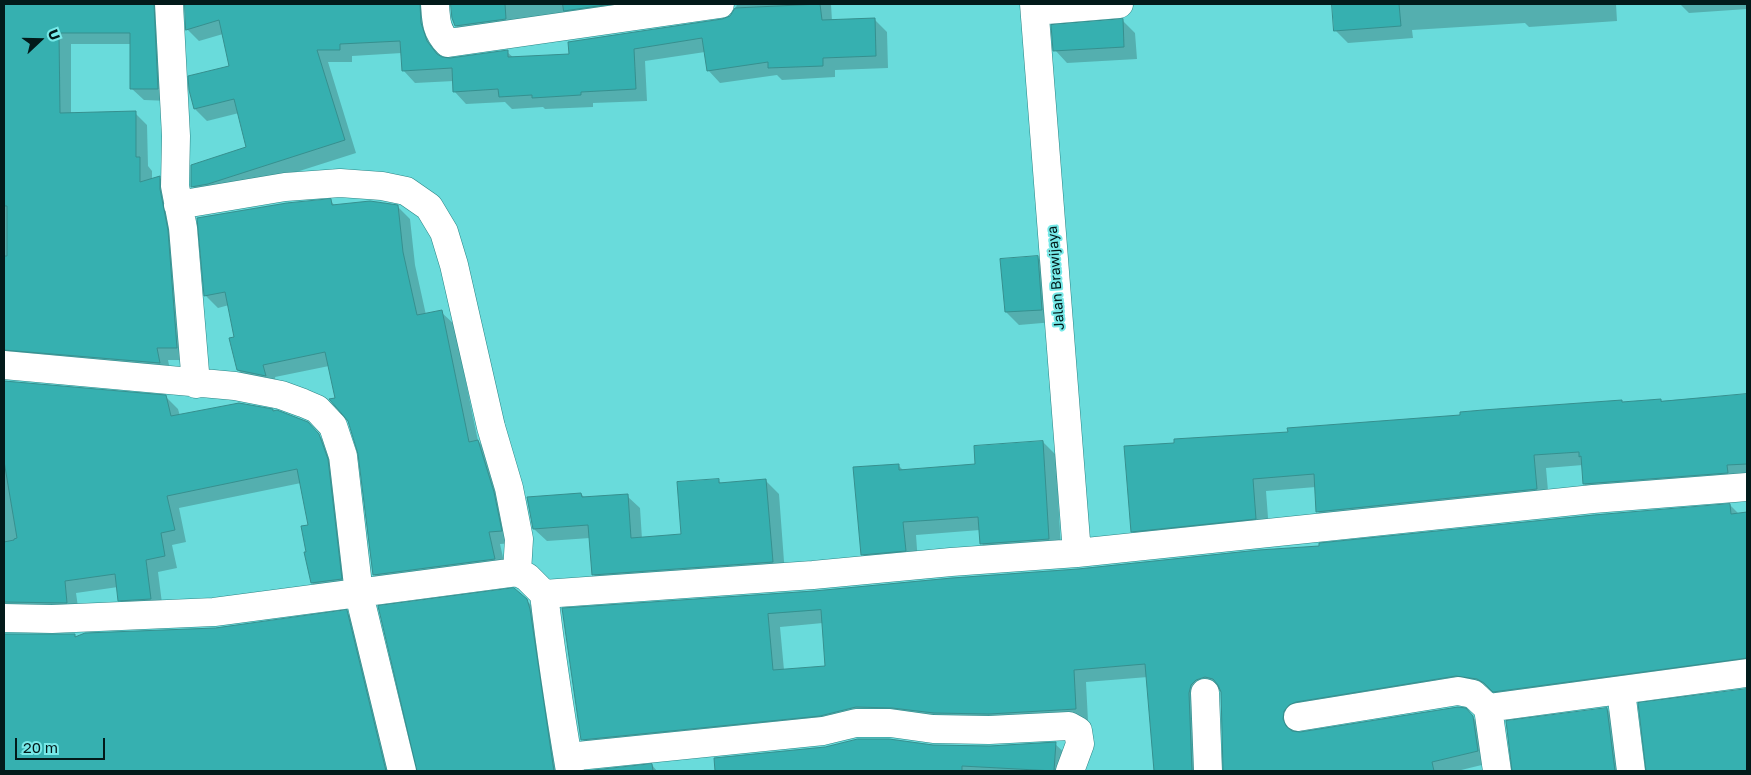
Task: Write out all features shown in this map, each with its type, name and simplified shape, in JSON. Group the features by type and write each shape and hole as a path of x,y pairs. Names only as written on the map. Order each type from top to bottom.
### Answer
{"street":[{"path":"169,4 175,130 175,186 183,228 196,384"},
{"path":"436,4 436,26 441,36 448,43 720,4"},
{"path":"1035,7 1119,4"},
{"name":"Jalan Brawijaya","path":"1035,7 1077,553"},
{"path":"178,205 285,187 340,182 382,186 406,191 429,207 444,232 454,265 491,426 509,488 519,539 517,572"},
{"path":"4,366 235,386 282,395 316,409 333,426 342,456 359,594 402,771"},
{"path":"544,594 813,575 1077,553 1592,499 1747,487"},
{"path":"4,618 214,612 517,572 527,577 544,594 555,681 569,764 823,732 856,723 890,723 933,729 990,730 1069,726 1078,732 1080,744 1070,771"},
{"path":"1488,708 1747,673"},
{"path":"1298,717 1458,691 1473,694 1488,708 1497,771"},
{"path":"1621,691 1631,771"},
{"path":"1205,693 1208,771"}],"building":[{"path":"4,4 154,4 158,89 130,89 130,33 59,33 60,113 136,111 136,157 140,157 140,182 160,176 160,189 168,230 177,348 157,348 160,363 4,350 4,256 7,256 7,206 4,206"},
{"path":"185,4 420,4 421,23 427,41 437,54 450,58 508,50 508,57 569,54 568,42 722,19 730,16 735,8 820,4 822,20 875,18 876,56 823,58 823,66 768,68 768,62 707,71 702,38 634,49 636,89 581,92 581,95 532,98 532,95 499,97 498,89 453,92 452,68 402,71 400,41 340,44 340,50 317,50 345,140 208,184 191,187 191,165 246,147 234,99 194,109 189,90 188,76 229,66 219,20 186,30"},
{"path":"451,4 505,4 506,19 455,26 452,18"},
{"path":"563,4 612,4 564,11"},
{"path":"1332,4 1399,4 1401,26 1334,31"},
{"path":"1123,19 1124,47 1053,51 1051,25"},
{"path":"331,199 332,205 370,201 398,205 403,252 417,315 442,310 469,442 478,440 494,492 502,531 489,532 495,559 373,575 358,454 348,421 329,399 335,398 325,352 263,365 266,376 237,370 229,338 234,337 225,292 204,296 197,218 287,203"},
{"path":"1038,256 1042,310 1005,312 1000,259"},
{"path":"4,381 166,395 171,416 239,403 273,409 273,411 277,410 308,422 319,434 328,459 342,579 311,583 304,552 306,552 301,526 308,525 297,469 167,496 175,530 161,533 165,556 146,560 151,599 118,601 115,574 65,581 67,603 4,602 4,542 17,538 4,461"},
{"path":"1747,394 1747,464 1727,465 1728,473 1583,484 1579,452 1534,455 1537,489 1316,512 1314,474 1253,479 1256,519 1131,532 1124,446 1174,443 1174,439 1288,432 1287,428 1460,415 1460,412 1483,410 1622,400 1622,402 1661,399 1661,401"},
{"path":"1043,441 1049,539 980,544 978,517 903,522 906,551 861,555 853,467 899,464 899,470 975,464 974,446"},
{"path":"719,479 719,483 766,479 773,562 592,575 588,525 533,529 527,497 581,493 582,497 628,494 631,538 681,534 677,482"},
{"path":"1730,504 1731,514 1747,512 1747,658 1493,692 1477,679 1456,676 1296,702 1289,705 1284,711 1283,719 1286,726 1292,731 1300,732 1458,707 1466,708 1473,716 1478,751 1432,762 1434,771 1223,771 1221,692 1213,679 1205,677 1196,680 1191,685 1189,693 1192,771 1154,771 1145,664 1074,670 1076,709 989,714 934,713 892,708 856,707 820,716 581,740 562,608 814,591 1078,569 1259,550 1319,546 1319,543 1594,515","holes":["821,610 825,666 773,670 768,614"]},
{"path":"514,588 527,599 530,609 554,771 417,771 378,606"},
{"path":"347,610 386,771 4,771 4,634 75,634 75,637 85,633 215,628"},
{"path":"1747,689 1747,771 1646,771 1638,703"},
{"path":"1607,708 1615,771 1512,771 1506,721"},
{"path":"858,739 889,739 933,745 990,746 1056,742 1054,771 962,766 962,771 715,771 714,758 825,747"},
{"path":"652,764 653,771 585,771"}]}
